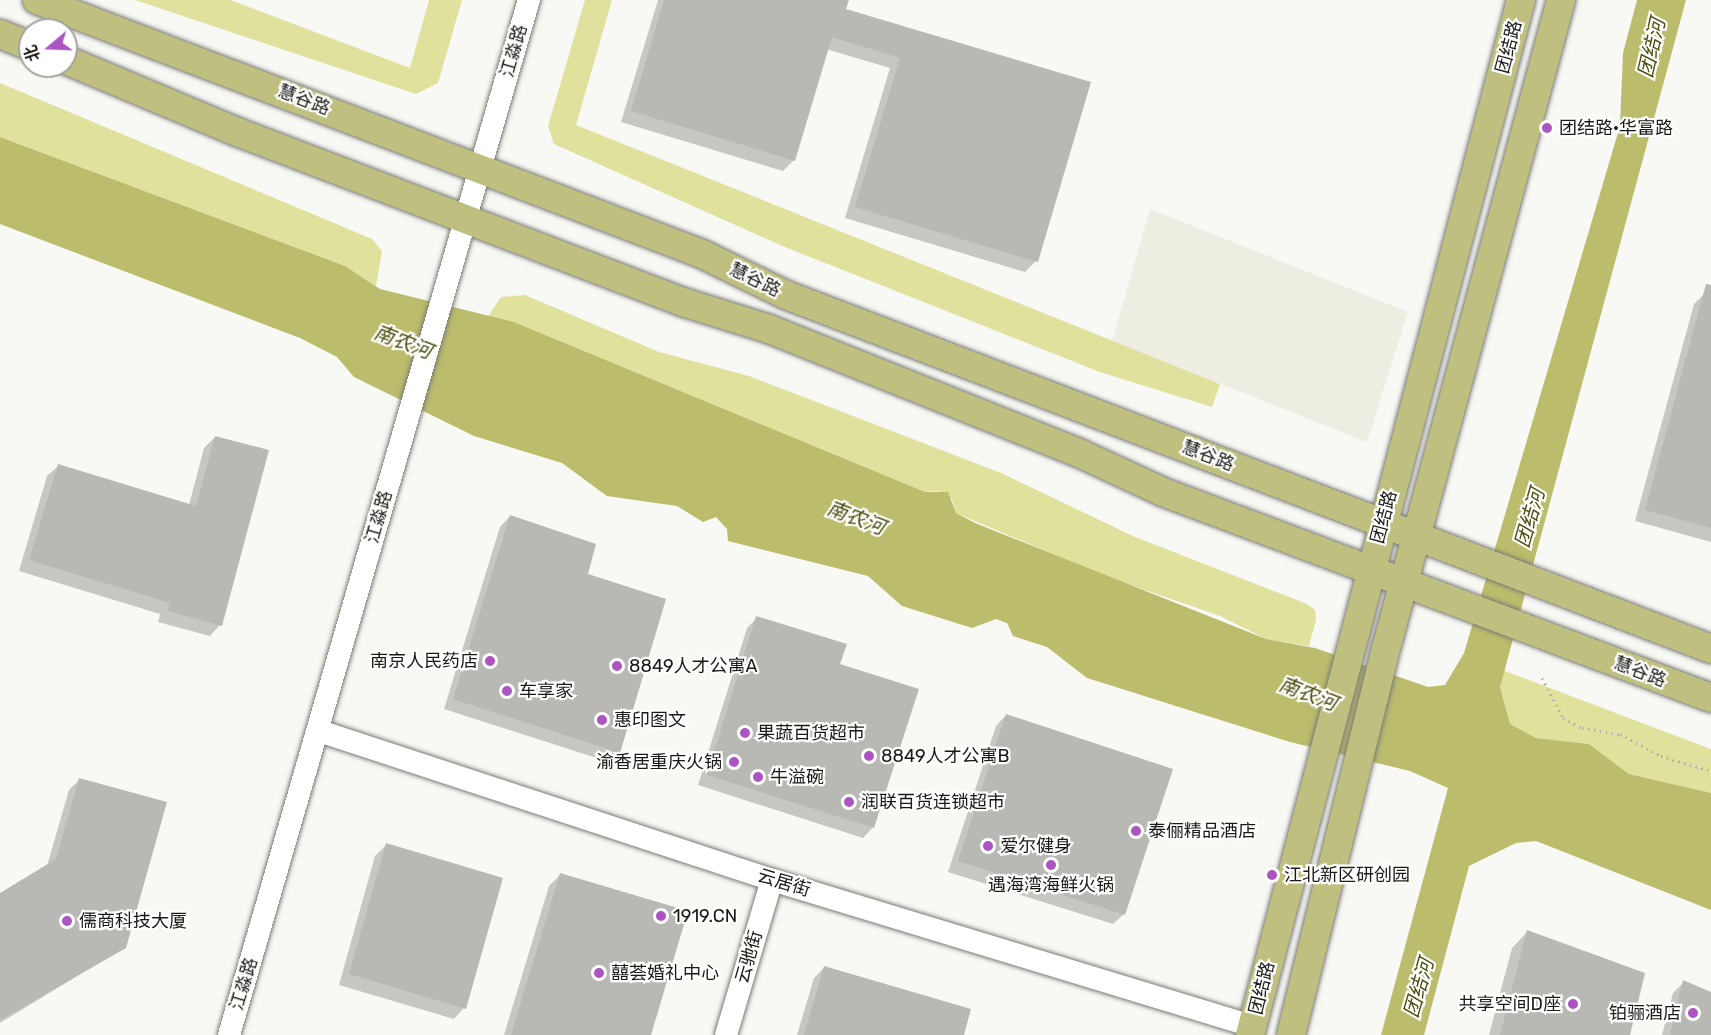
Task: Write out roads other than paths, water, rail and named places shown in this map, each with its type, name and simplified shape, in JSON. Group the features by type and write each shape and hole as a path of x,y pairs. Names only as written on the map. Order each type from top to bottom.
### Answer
{"main road":[{"name":"慧谷路","path":"37,0 702,255 786,295 1548,584 1711,649"},
{"name":"团结路","path":"1251,1030 1317,774 1356,635 1369,572 1521,0"},
{"name":"团结路","path":"1291,1035 1387,645 1406,582 1561,0"},
{"path":"0,34 18,41"},
{"path":"78,65 686,303 769,329 1369,572 1406,582"},
{"name":"慧谷路","path":"1406,582 1711,698"}],"street":[{"name":"江淼路","path":"229,1035 319,732 408,412 467,219 529,0"},
{"name":"云居街","path":"319,732 772,879 1251,1030"},
{"name":"云驰街","path":"726,1035 772,879"}],"water":[{"path":"1637,0 1686,0 1500,687 1510,724 1536,738 1589,744 1629,774 1711,793 1711,910 1536,841 1516,843 1469,866 1424,1035 1381,1035 1448,788 1410,771 1290,742 1087,678 1047,647 1013,636 1007,623 996,619 972,628 902,606 868,576 728,541 727,529 716,517 703,522 677,506 607,496 562,463 474,436 354,377 337,357 300,338 0,224 0,137 345,266 380,289 514,322 925,492 948,492 956,513 975,523 1266,639 1315,648 1428,687 1445,685 1464,653 1620,126 1623,53"}],"place":[{"name":"团结路·华富路","path":"1547,128"},
{"name":"南京人民药店","path":"490,661"},
{"name":"8849人才公寓A","path":"617,666"},
{"name":"车享家","path":"507,691"},
{"name":"惠印图文","path":"602,720"},
{"name":"果蔬百货超市","path":"745,733"},
{"name":"8849人才公寓B","path":"869,756"},
{"name":"渝香居重庆火锅","path":"734,762"},
{"name":"牛溢碗","path":"758,777"},
{"name":"润联百货连锁超市","path":"849,802"},
{"name":"泰俪精品酒店","path":"1136,831"},
{"name":"爱尔健身","path":"988,846"},
{"name":"遇海湾海鲜火锅","path":"1051,865"},
{"name":"江北新区研创园","path":"1272,875"},
{"name":"1919.CN","path":"661,916"},
{"name":"儒商科技大厦","path":"67,921"},
{"name":"囍荟婚礼中心","path":"599,973"},
{"name":"共享空间D座","path":"1573,1004"},
{"name":"铂骊酒店","path":"1693,1013"}],"water label":[{"name":"团结河","path":"1652,48"},
{"name":"南农河","path":"403,342"},
{"name":"南农河","path":"856,518"},
{"name":"团结河","path":"1530,518"},
{"name":"南农河","path":"1308,694"},
{"name":"团结河","path":"1419,988"}]}
